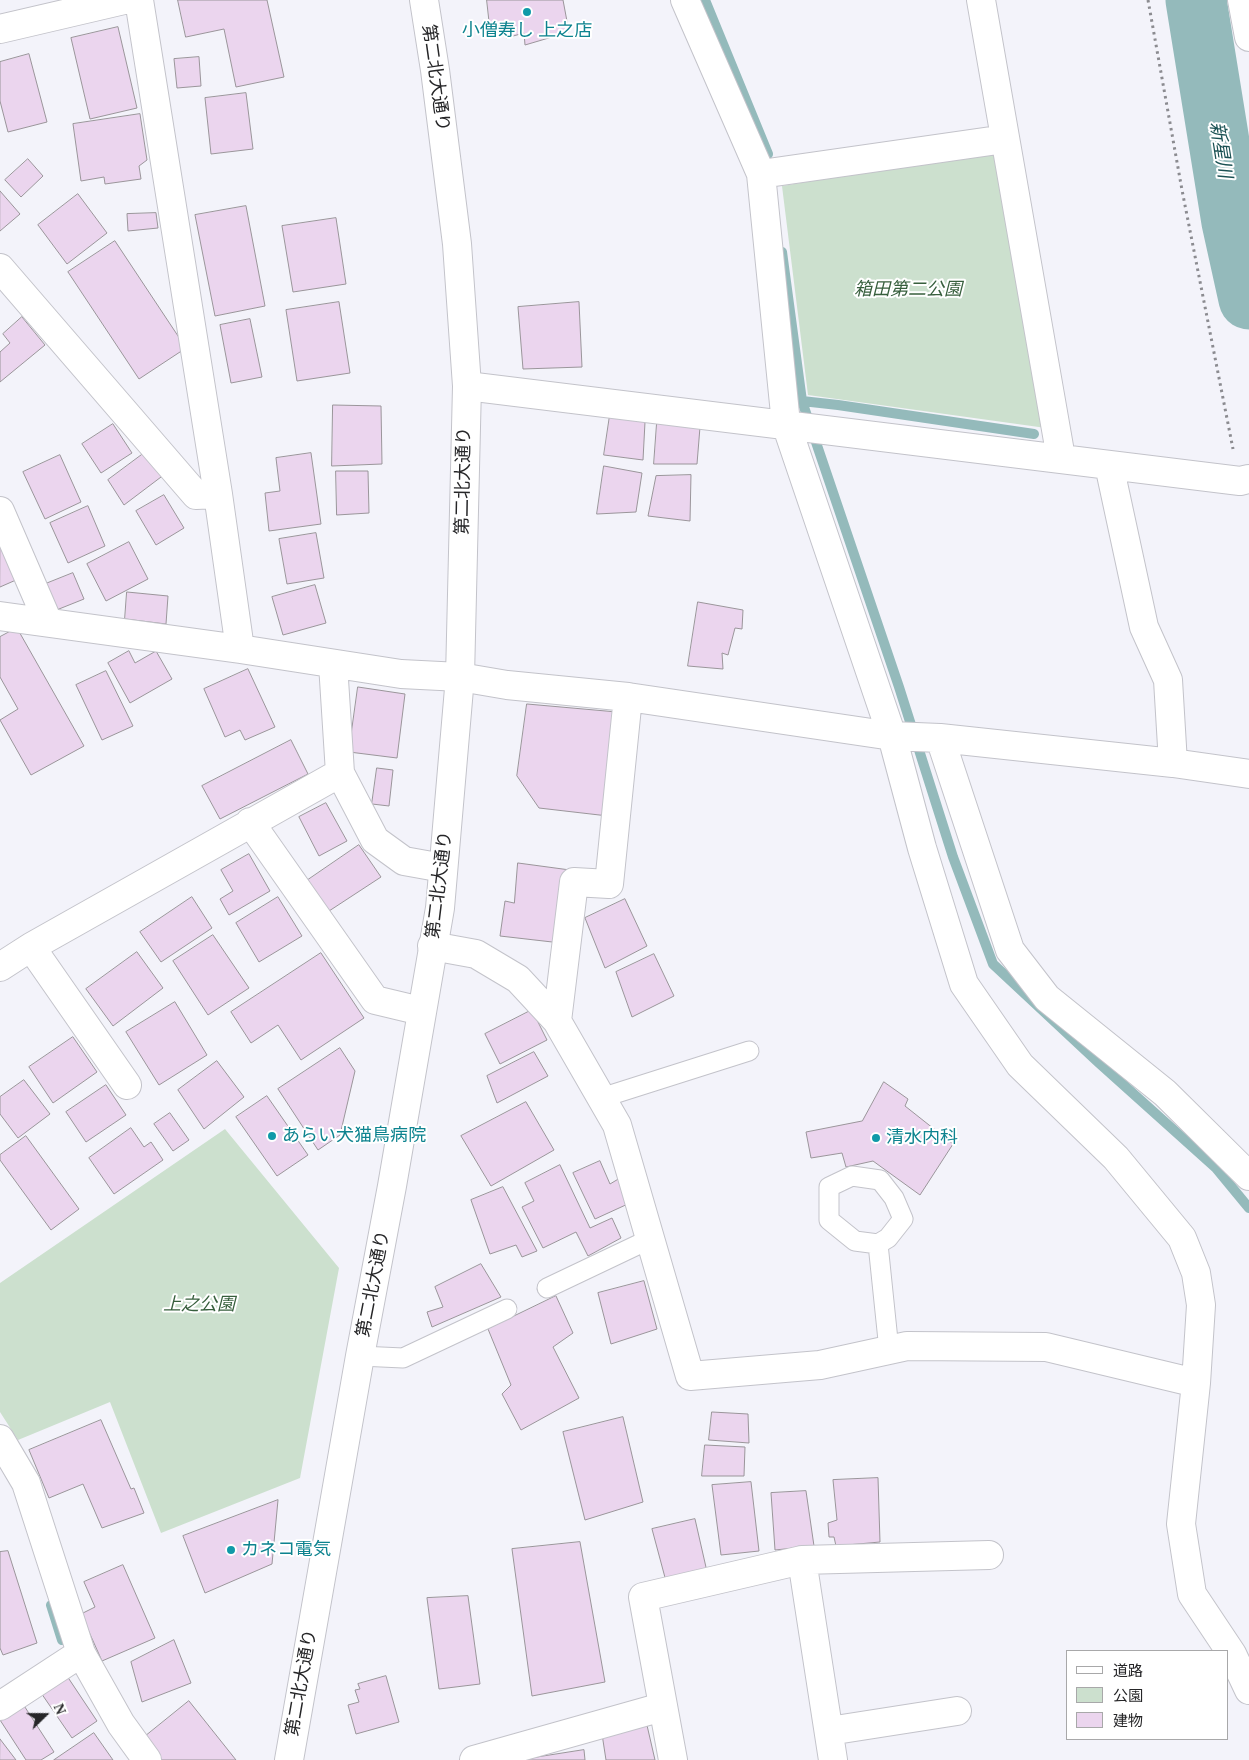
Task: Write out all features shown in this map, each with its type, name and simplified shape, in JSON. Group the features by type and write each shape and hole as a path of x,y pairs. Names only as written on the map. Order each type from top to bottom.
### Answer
{"street":[{"path":"0,30 124,0"},
{"path":"139,0 218,494 240,649"},
{"name":"第二北大通り","path":"289,1760 440,908 460,677 467,386 457,244 435,70 424,0"},
{"path":"685,0 761,174 793,425 894,736 922,848 964,984 1020,1065 1116,1158 1182,1238 1196,1273 1201,1305 1196,1383 1181,1524 1192,1594 1232,1654 1249,1690"},
{"path":"981,0 1061,458"},
{"path":"1242,0 1249,37"},
{"path":"761,174 1005,139"},
{"path":"0,268 196,494 218,494"},
{"path":"467,386 1244,480"},
{"path":"1108,464 1144,627 1168,680 1173,763"},
{"path":"0,511 48,622"},
{"path":"0,616 240,649 401,674 460,677 507,685 628,697 894,736 939,738 1173,763 1249,774"},
{"path":"333,664 340,773 375,840 404,861 443,868"},
{"path":"557,1022 574,882 609,884 628,697"},
{"path":"939,738 1010,950 1046,998 1166,1093 1249,1176"},
{"path":"0,967 31,947 250,822 340,773"},
{"path":"250,822 375,1000 421,1011"},
{"path":"432,946 476,954 518,979 557,1022 617,1125 690,1376 820,1365 908,1346 1046,1347 1196,1383"},
{"path":"31,947 127,1085"},
{"path":"0,1439 26,1483 80,1653 121,1724 147,1760"},
{"path":"673,1760 643,1597 802,1560 989,1555"},
{"path":"802,1560 834,1760"},
{"path":"0,1706 80,1653"},
{"path":"474,1760 662,1707"},
{"path":"829,1731 957,1711"}],"lane":[{"path":"601,1098 749,1051"},
{"path":"548,1288 650,1238"},
{"path":"878,1244 889,1350"},
{"path":"360,1356 403,1358 507,1309"}],"path":[{"path":"1148,0 1182,190 1244,480"}],"green space":[{"name":"箱田第二公園","path":"999,150 1046,428 808,395 782,186"},
{"name":"上之公園","path":"225,1129 339,1268 300,1478 161,1533 110,1402 18,1440 0,1412 0,1283"}],"building":[{"path":"178,0 267,0 284,77 236,87 224,29 186,37"},
{"name":"小僧寿し 上之店","path":"487,0 563,0 569,32 525,45 524,33 506,38 505,25 490,27"},
{"path":"118,27 137,108 90,119 71,38"},
{"path":"29,54 47,122 8,132 0,101 0,62"},
{"path":"199,57 201,86 177,88 174,59"},
{"path":"246,93 253,149 211,154 205,98"},
{"path":"140,114 147,160 139,166 141,179 105,184 104,177 81,181 73,124"},
{"path":"28,159 43,176 21,197 5,180"},
{"path":"0,191 20,214 0,231"},
{"path":"78,194 107,233 67,264 38,225"},
{"path":"246,206 265,306 215,316 195,215"},
{"path":"156,213 158,228 128,231 127,214"},
{"path":"336,218 346,284 293,292 282,226"},
{"path":"115,241 186,348 139,379 68,272"},
{"path":"339,302 350,373 297,381 286,310"},
{"path":"579,302 582,367 523,369 518,307"},
{"path":"22,317 45,345 0,382 0,352 10,343 3,334"},
{"path":"250,319 262,377 231,383 220,325"},
{"path":"333,405 381,406 382,464 332,466"},
{"path":"610,415 645,422 643,460 604,455"},
{"path":"657,423 700,427 697,464 654,464"},
{"path":"113,424 132,453 101,473 82,444"},
{"path":"147,451 165,474 124,505 108,480"},
{"path":"311,453 321,524 269,531 265,493 280,491 276,458"},
{"path":"60,455 81,502 45,519 23,472"},
{"path":"604,466 642,473 636,512 597,514"},
{"path":"336,471 368,471 369,513 337,515"},
{"path":"691,475 690,521 648,516 656,476"},
{"path":"164,495 184,528 156,545 136,511"},
{"path":"88,506 105,546 68,563 50,523"},
{"path":"316,533 324,578 287,584 279,539"},
{"path":"129,542 148,579 106,601 87,564"},
{"path":"0,546 16,580 0,587"},
{"path":"73,573 84,599 54,611 43,585"},
{"path":"315,585 326,623 283,635 272,597"},
{"path":"127,592 168,596 166,624 125,619"},
{"path":"698,602 743,610 742,629 735,628 728,655 722,653 723,669 688,666"},
{"path":"17,628 84,746 31,775 0,720 18,709 0,677 0,637"},
{"path":"129,651 135,663 156,651 172,679 130,703 108,663"},
{"path":"248,669 275,727 245,740 240,730 225,737 204,689"},
{"path":"106,671 133,726 102,740 76,685"},
{"path":"358,687 405,694 397,758 349,752"},
{"path":"527,704 617,712 608,816 539,808 517,776"},
{"path":"291,740 308,774 220,819 202,786"},
{"path":"377,768 393,770 389,806 372,804"},
{"path":"326,803 347,841 319,856 299,817"},
{"path":"359,845 381,877 326,913 305,882"},
{"path":"249,854 270,891 229,915 220,899 233,891 221,870"},
{"path":"518,863 570,870 561,943 500,936 505,901 514,903"},
{"path":"192,897 212,928 161,962 140,932"},
{"path":"278,897 302,936 259,962 236,923"},
{"path":"625,899 647,946 605,968 585,918"},
{"path":"213,935 249,988 208,1015 173,961"},
{"path":"137,952 163,988 113,1026 86,989"},
{"path":"321,953 364,1018 301,1060 278,1025 251,1043 231,1012"},
{"path":"654,954 674,996 632,1017 616,972"},
{"path":"175,1002 207,1055 159,1085 126,1032"},
{"path":"532,1010 547,1040 500,1064 485,1034"},
{"path":"73,1037 97,1072 53,1103 29,1067"},
{"path":"340,1048 355,1071 340,1135 318,1150 278,1089"},
{"path":"534,1052 548,1076 497,1103 487,1076"},
{"path":"217,1061 244,1097 204,1129 178,1090"},
{"path":"24,1080 50,1114 18,1138 0,1114 0,1097"},
{"name":"清水内科","path":"884,1082 908,1099 905,1106 953,1144 920,1195 873,1161 846,1167 842,1153 811,1158 806,1132 862,1121"},
{"path":"106,1085 126,1115 86,1142 66,1112"},
{"name":"あらい犬猫鳥病院","path":"267,1096 308,1155 277,1176 236,1117"},
{"path":"526,1102 554,1150 491,1186 461,1136"},
{"path":"170,1113 189,1140 173,1151 154,1124"},
{"path":"131,1128 144,1147 151,1142 163,1160 114,1194 89,1158"},
{"path":"26,1136 79,1209 51,1230 0,1160 0,1155"},
{"path":"600,1161 610,1184 620,1178 630,1203 595,1219 573,1173"},
{"path":"560,1165 590,1228 612,1218 621,1238 588,1256 576,1232 543,1248 522,1207 534,1201 525,1183"},
{"path":"503,1187 537,1251 522,1257 516,1245 490,1254 471,1200"},
{"path":"481,1264 501,1297 432,1327 427,1312 443,1307 435,1287"},
{"path":"644,1281 657,1329 611,1344 598,1293"},
{"path":"556,1296 573,1333 553,1347 579,1398 521,1430 502,1394 511,1385 488,1329"},
{"path":"712,1412 748,1414 749,1443 709,1440"},
{"path":"623,1417 643,1502 585,1520 563,1432"},
{"path":"101,1420 131,1489 134,1488 144,1513 102,1528 83,1484 49,1498 29,1450"},
{"path":"705,1445 745,1447 744,1476 702,1476"},
{"path":"878,1478 880,1542 836,1546 834,1537 829,1537 828,1523 837,1520 833,1480"},
{"path":"751,1482 759,1551 721,1555 712,1485"},
{"path":"806,1491 814,1546 775,1550 771,1493"},
{"name":"カネコ電気","path":"278,1500 272,1564 205,1593 183,1536"},
{"path":"695,1519 708,1576 667,1585 652,1529"},
{"path":"580,1542 605,1682 532,1696 512,1549"},
{"path":"8,1551 37,1643 3,1655 0,1648 0,1552"},
{"path":"123,1565 155,1638 102,1661 81,1614 95,1607 84,1582"},
{"path":"468,1596 480,1684 439,1689 427,1598"},
{"path":"174,1640 191,1683 142,1702 131,1662"},
{"path":"63,1670 97,1721 72,1738 37,1687"},
{"path":"386,1676 399,1722 356,1734 348,1705 359,1702 355,1690 360,1689 358,1684"},
{"path":"21,1701 54,1752 41,1760 26,1760 0,1720"},
{"path":"189,1701 236,1760 159,1760 142,1739"},
{"path":"646,1721 655,1760 606,1760 602,1734"},
{"path":"94,1733 113,1760 54,1760"},
{"path":"0,1739 16,1760 0,1760"},
{"path":"584,1750 585,1760 518,1760"}],"waterway":[{"path":"705,0 768,154"},
{"name":"新星川","path":"1196,0 1232,222 1249,299"},
{"path":"782,252 802,401 899,687 953,857 993,964 1216,1168 1249,1208"},
{"path":"802,401 1034,434"},
{"path":"51,1605 62,1640"}],"place":[{"name":"小僧寿し 上之店","path":"527,12"},
{"name":"あらい犬猫鳥病院","path":"272,1136"},
{"name":"清水内科","path":"876,1138"},
{"name":"カネコ電気","path":"231,1550"}]}
